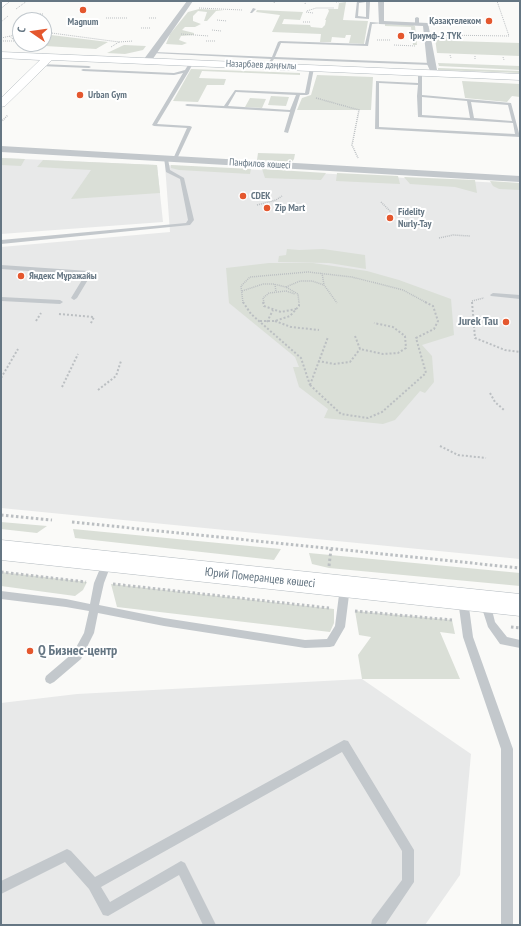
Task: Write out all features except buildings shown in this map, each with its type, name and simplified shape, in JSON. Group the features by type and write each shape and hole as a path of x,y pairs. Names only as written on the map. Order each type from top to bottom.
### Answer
{"main road":[{"path":"1,5 6,1"},
{"name":"Назарбаев даңғылы","path":"1,53 49,57 151,57 189,67 271,62 312,68 420,72 433,68 520,77"},
{"path":"1,104 49,57"},
{"name":"Юрий Померанцев көшесі","path":"1,550 103,572 343,598 476,612 520,605"}],"street":[{"path":"151,57 190,1"},
{"path":"381,1 381,23 417,21 426,24 433,68"},
{"name":"Панфилов көшесі","path":"1,149 170,159 356,167 520,179"}],"lane":[{"path":"358,2 370,2 368,18 356,17 358,2"},
{"path":"271,62 280,42 367,45 371,23 381,23"},
{"path":"151,57 433,68"},
{"path":"40,65 91,67"},
{"path":"83,70 174,74 189,67"},
{"path":"1,242 188,224 192,220 182,178 168,171 170,159 190,127 154,125 189,67"},
{"path":"225,107 235,91 307,94 312,68"},
{"path":"420,72 420,116 514,122"},
{"path":"419,96 510,104 519,136 377,128 377,82 420,84"},
{"path":"286,132 298,94"},
{"path":"469,101 472,119"},
{"path":"187,105 292,110"},
{"path":"1,267 89,272 74,298"},
{"path":"493,295 520,297"},
{"path":"1,299 60,302"},
{"path":"50,679 77,656 89,632 93,609 103,572"},
{"path":"1,595 66,603 93,609 305,644 330,643 340,627 343,598"},
{"path":"507,925 507,748 468,637 476,612 504,641 520,644"},
{"path":"93,885 344,745 408,850 408,882 377,925"},
{"path":"1,888 67,855 93,885 108,910 181,867 210,925"}],"path":[{"path":"336,2 344,1"},
{"path":"428,35 508,36 497,1"},
{"path":"313,13 306,12 316,8 334,8"},
{"path":"196,9 252,10"},
{"path":"106,18 128,18"},
{"path":"149,18 157,18"},
{"path":"217,19 227,21"},
{"path":"304,22 310,22"},
{"path":"141,28 150,28"},
{"path":"212,30 221,31"},
{"path":"52,33 119,42 133,41"},
{"path":"181,34 209,36"},
{"path":"1,38 12,35"},
{"path":"1,41 12,41"},
{"path":"206,41 215,41"},
{"path":"108,48 119,42"},
{"path":"394,45 418,46"},
{"path":"304,94 359,110 352,145 359,158"},
{"path":"256,205 276,200 282,196"},
{"path":"381,202 391,212"},
{"path":"439,238 453,235 470,236"},
{"path":"308,272 322,273 352,277 403,290 433,306 438,320 434,329 416,338 426,373 382,412 368,418 341,414 310,385 301,358 251,314 243,304 241,286 250,277 308,272"},
{"path":"322,273 324,285 338,303"},
{"path":"286,287 300,281 312,281 324,285"},
{"path":"242,291 263,284 275,284 286,287 298,294"},
{"path":"275,284 276,292"},
{"path":"296,309 281,312 273,310 264,306 263,298 269,293 276,292 286,291 298,294"},
{"path":"260,321 275,321 290,316 299,306 298,294"},
{"path":"493,295 472,301 475,338 505,350 520,352"},
{"path":"267,322 273,310"},
{"path":"41,312 48,313"},
{"path":"56,314 94,317 90,325"},
{"path":"275,321 291,327 319,330"},
{"path":"360,349 383,354 398,353 406,348 405,336 394,327 374,323"},
{"path":"354,336 360,349"},
{"path":"310,385 328,337"},
{"path":"1,378 18,349"},
{"path":"318,361 334,364 350,362 360,349"},
{"path":"62,387 78,354"},
{"path":"98,390 116,376 121,361"},
{"path":"490,393 504,410"},
{"path":"440,446 458,454 486,458"},
{"path":"1,515 52,520"},
{"path":"72,522 520,568"},
{"path":"329,568 331,549"},
{"path":"1,572 103,572 476,612 520,628"}],"shaded area":[{"path":"346,2 343,20 368,21 364,44 349,43 351,35 346,35 345,38 332,37 331,42 320,42 321,34 272,32 280,15 256,12 257,10 303,12 300,20 284,19 282,24 310,25 311,27 322,28 325,25 325,20 329,11 328,9 338,9 339,3"},
{"path":"199,9 224,10 216,11 207,21 204,21 207,12 198,11 193,16 193,21 201,24 195,27 185,27 182,30 194,33 194,35 181,36 179,40 187,43 182,45 166,44 170,34 188,12"},
{"path":"385,24 415,26 417,45 413,45 411,27 385,26"},
{"path":"52,35 108,42 96,49 52,46"},
{"path":"453,37 454,41 520,43 520,56 437,53 435,38"},
{"path":"124,45 146,46 143,50 125,54 107,53"},
{"path":"438,63 520,66 520,70 439,66"},
{"path":"438,68 520,71 520,73 438,70"},
{"path":"191,69 300,73 300,75 202,71 199,78 226,79 224,85 207,85 198,102 173,101"},
{"path":"317,75 373,77 371,110 297,110 302,98 311,95"},
{"path":"462,81 520,84 520,97 512,96 507,102 465,98"},
{"path":"271,96 289,97 286,106 268,105"},
{"path":"250,98 266,99 262,108 245,107"},
{"path":"258,153 295,154 292,162 257,160"},
{"path":"1,158 157,165 163,222 1,234"},
{"path":"1,158 25,159 21,166 1,165"},
{"path":"43,160 157,165 160,193 71,199 91,170 37,167"},
{"path":"165,165 520,184 520,559 1,508 1,247 170,232"},
{"path":"171,165 251,169 250,174 179,170 171,168"},
{"path":"262,169 326,173 321,180 265,178"},
{"path":"337,173 398,176 400,184 336,181"},
{"path":"404,177 475,180 477,193 455,187 410,184"},
{"path":"490,181 520,183 520,190 499,189 493,186"},
{"path":"287,249 323,249 365,255 366,269 329,263 278,262 279,256 286,255"},
{"path":"269,263 313,263 367,271 399,280 451,299 454,335 422,345 432,356 434,382 425,393 420,391 395,420 383,424 324,418 328,409 299,387 293,367 299,367 295,357 229,303 226,268"},
{"path":"1,522 47,526 37,533 1,529"},
{"path":"73,529 281,549 274,560 75,538"},
{"path":"309,553 520,573 520,586 329,568 312,564"},
{"path":"1,572 87,582 83,590 75,596 1,586"},
{"path":"111,584 334,609 334,623 330,632 117,607"},
{"path":"355,611 452,620 455,634 440,632 460,679 362,679 358,655 371,637 359,635"},
{"path":"362,679 471,754 460,875 425,925 1,925 1,703 77,694"}],"place":[{"name":"Magnum","path":"83,10"},
{"name":"Қазақтелеком","path":"489,21"},
{"name":"Триумф-2 ТҮК","path":"401,36"},
{"name":"Urban Gym","path":"80,95"},
{"name":"CDEK","path":"243,196"},
{"name":"Zip Mart","path":"267,208"},
{"name":"Fidelity Nurly-Tay","path":"390,218"},
{"name":"Яндекс Мұражайы","path":"21,276"},
{"name":"Jurek Tau","path":"506,322"},
{"name":"Q Бизнес-центр","path":"30,651"}]}
